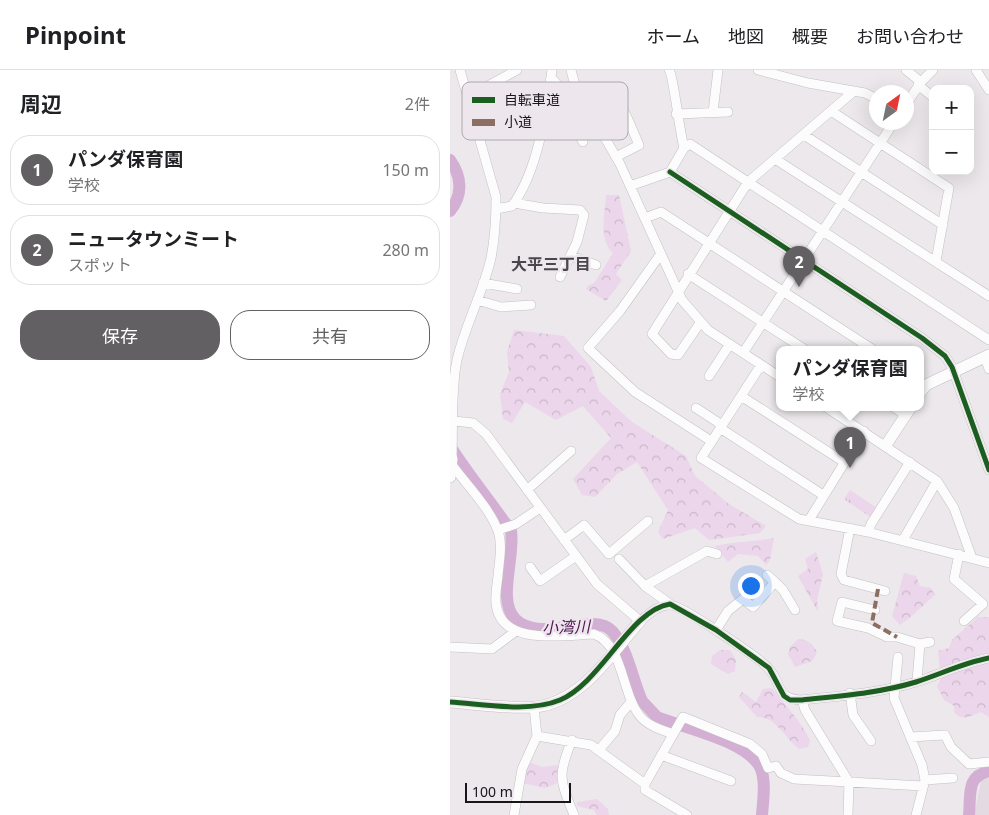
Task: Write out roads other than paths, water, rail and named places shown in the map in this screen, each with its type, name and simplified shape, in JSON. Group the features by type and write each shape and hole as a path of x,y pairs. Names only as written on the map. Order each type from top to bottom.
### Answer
{"street":[{"path":"460,70 464,82"},
{"path":"495,82 516,70"},
{"path":"668,70 672,77 676,114 684,148"},
{"path":"712,112 718,70"},
{"path":"758,70 808,83 869,95"},
{"path":"906,70 929,93"},
{"path":"914,92 933,70"},
{"path":"976,70 989,90"},
{"path":"700,323 678,355 671,354 652,334 688,274 748,182 854,91"},
{"path":"831,111 949,188 936,261"},
{"path":"676,114 728,112"},
{"path":"616,157 639,145 628,120"},
{"path":"743,353 889,130"},
{"path":"804,135 943,225"},
{"path":"450,476 456,362 464,332 483,283 495,236 496,197 480,140"},
{"path":"496,209 512,206 514,203 526,179 539,140"},
{"path":"607,140 630,186 677,292 700,323 776,374"},
{"path":"630,186 670,172 684,148 690,144 989,340"},
{"path":"775,159 989,296"},
{"path":"670,172 922,338 945,356 954,371 989,470"},
{"path":"514,203 543,208 580,210 584,215 571,256 560,277"},
{"path":"644,218 661,212 867,346"},
{"path":"660,255 620,311 588,348 634,392 711,441"},
{"path":"571,256 596,265"},
{"path":"688,274 799,346"},
{"path":"483,283 517,289"},
{"path":"477,300 501,307 531,305"},
{"path":"709,376 730,344"},
{"path":"924,385 987,356 989,369"},
{"path":"761,365 701,458 793,517 903,540 989,563"},
{"path":"740,396 844,462"},
{"path":"696,408 823,495"},
{"path":"832,411 886,445 937,481 954,508 972,558"},
{"path":"886,445 908,411"},
{"path":"454,421 473,423 486,434 597,584 640,621"},
{"path":"809,520 864,431"},
{"path":"527,490 571,452"},
{"path":"451,461 487,511 498,530 500,549 496,604 500,616 516,631 527,636 594,634 602,637 614,651 631,702 640,717 653,726 674,734"},
{"path":"868,532 871,524 910,462"},
{"path":"903,540 937,481"},
{"path":"498,530 516,524 540,508"},
{"path":"564,540 584,525 609,554 648,521"},
{"path":"850,528 841,574 844,580 885,591"},
{"path":"645,586 707,551 717,554"},
{"path":"959,554 954,579 983,604 964,621"},
{"path":"530,567 540,581 576,556"},
{"path":"619,559 645,586 670,604 716,630 769,668 784,696 790,700 895,687 917,681 949,668 989,658"},
{"path":"767,574 783,590 795,610"},
{"path":"716,630 728,611 743,599 753,607 775,582"},
{"path":"875,610 842,602 837,621 868,628 887,637 897,637 920,644 930,642"},
{"path":"450,702 534,707 560,700 572,694 640,621 660,607 670,604"},
{"path":"450,647 492,649 516,631"},
{"path":"917,681 920,644"},
{"path":"898,657 894,698 910,737 924,783 916,815"},
{"path":"850,693 853,715 871,741"},
{"path":"802,700 805,710 849,782 848,815"},
{"path":"600,750 615,731 620,715 631,702"},
{"path":"514,815 522,768 537,736 534,707"},
{"path":"687,815 676,812 645,790 645,784 683,717 750,744 762,754 768,768 776,766 786,777 794,779 924,783 953,778"},
{"path":"910,737 945,735 951,747 969,764 989,762"},
{"path":"537,736 591,744 645,784"},
{"path":"572,740 561,774 563,788 574,815"},
{"path":"661,755 731,781"}],"waterway":[{"name":"小湾川","path":"450,160 459,179 459,192 450,211"},
{"name":"小湾川","path":"450,446 511,530 512,542 507,601 515,619 526,626 538,629 592,624 603,626 612,631 626,655 642,701 657,717 730,743 754,759 761,769 763,780 762,815"},
{"name":"小湾川","path":"969,815 970,794 973,782 976,777 989,771"}],"place":[{"name":"ニュータウンミート","path":"799,287"},
{"name":"パンダ保育園","path":"850,468"}],"district":[{"name":"大平三丁目","path":"551,264"}]}
